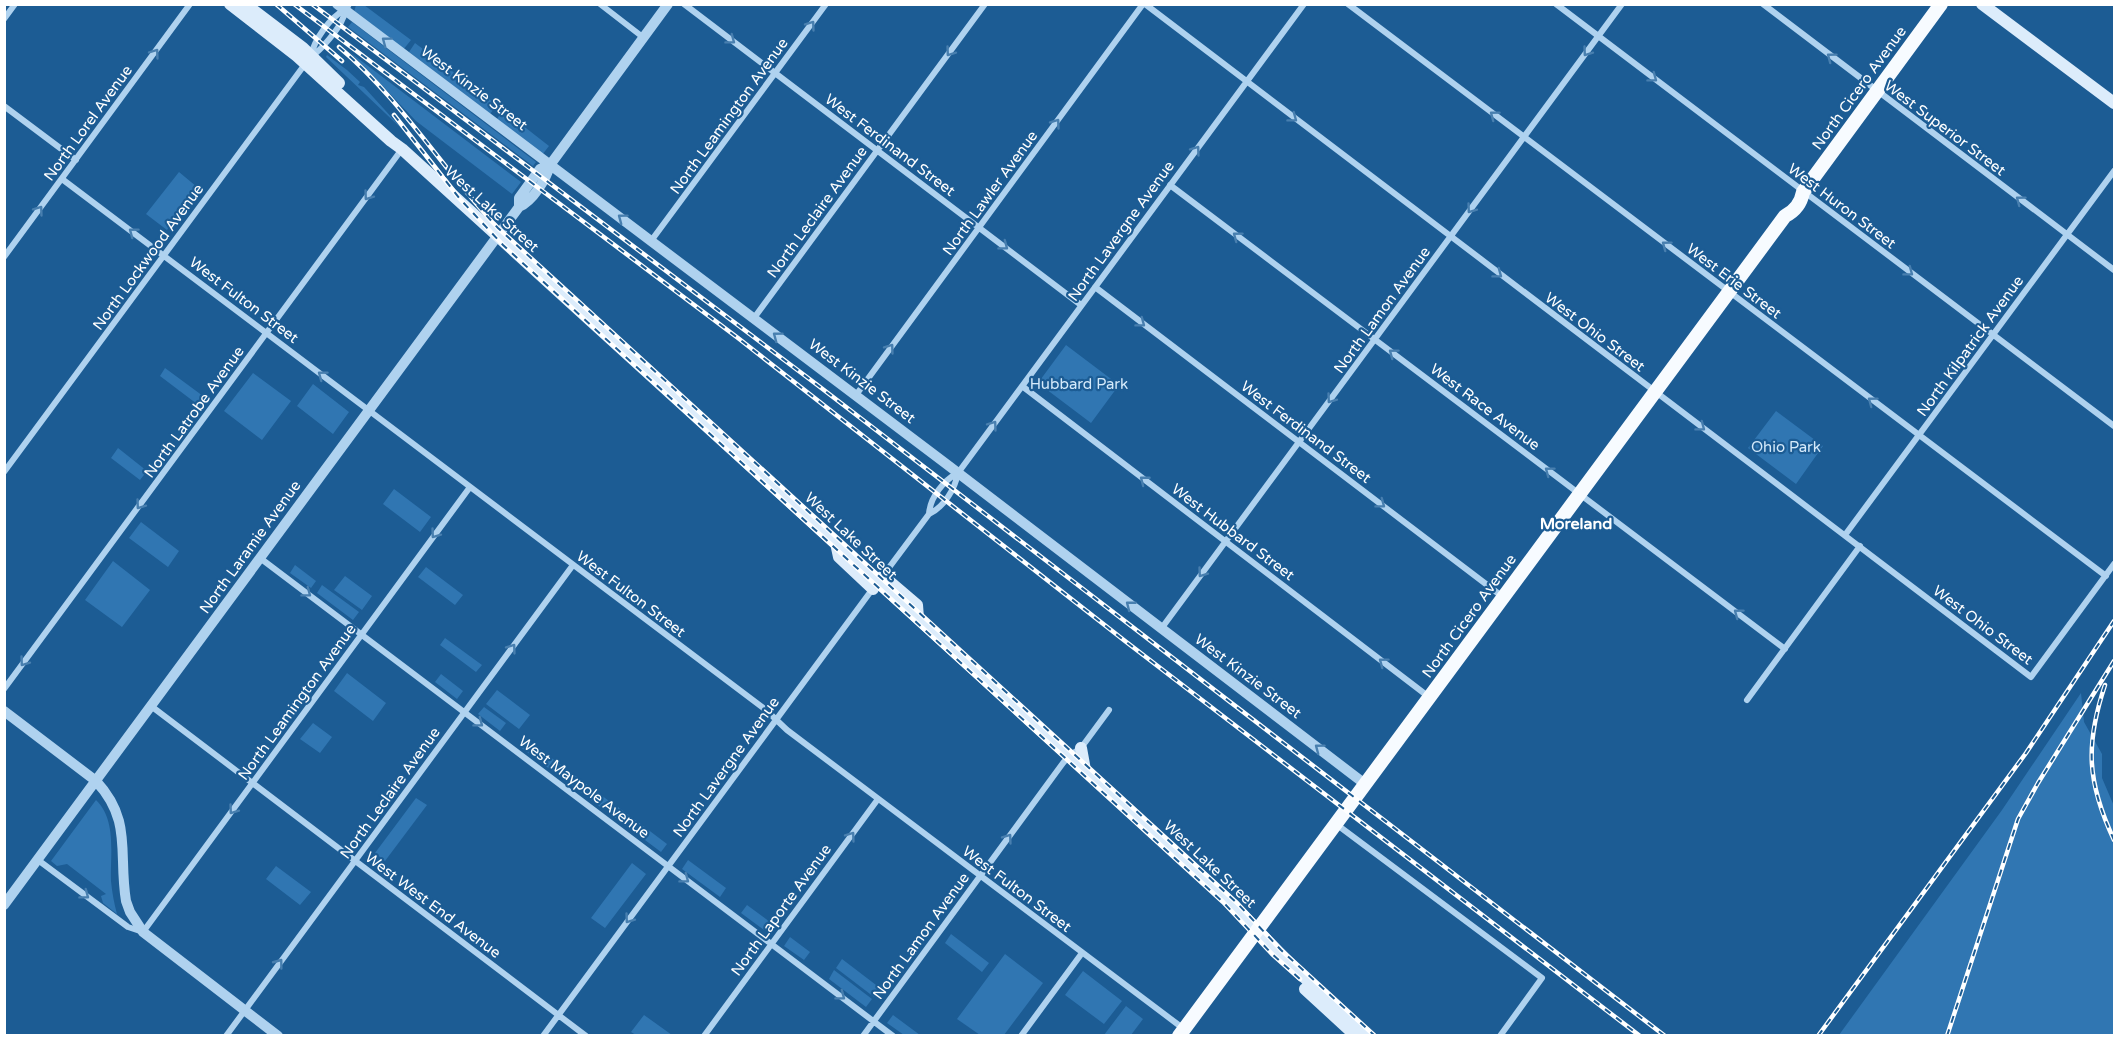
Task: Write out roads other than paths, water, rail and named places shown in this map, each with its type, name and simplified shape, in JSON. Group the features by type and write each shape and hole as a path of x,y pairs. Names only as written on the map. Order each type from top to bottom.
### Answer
{"main road":[{"name":"West Lake Street","path":"230,4 308,60"},
{"name":"West Lake Street","path":"245,4 308,60 391,141 498,235 1233,905 1284,948 1379,1035"},
{"name":"North Cicero Avenue","path":"1182,1032 1785,216 1792,213 1799,204 1803,192 1941,4"},
{"path":"1982,4 2115,103"},
{"path":"836,543 839,557 917,605 918,618"},
{"path":"1081,748 1085,770"},
{"name":"West Lake Street","path":"1259,927 1291,976 1356,1035"},
{"name":"West Lake Street","path":"1275,950 1368,1035"}],"street":[{"path":"4,19 15,4"},
{"name":"North Lorel Avenue","path":"4,257 190,4"},
{"path":"600,4 644,38"},
{"name":"North Laramie Avenue","path":"4,905 498,235 519,207 526,204 548,174 550,165 668,4"},
{"name":"West Ferdinand Street","path":"684,4 1082,305"},
{"name":"North Leamington Avenue","path":"651,241 826,4"},
{"name":"North Leclaire Avenue","path":"754,318 985,4"},
{"name":"West Ohio Street","path":"1144,4 2031,677 2106,576"},
{"name":"North Lawler Avenue","path":"856,395 1144,4"},
{"name":"North Lavergne Avenue","path":"543,1035 929,513 937,510 956,484 958,472 1304,4"},
{"name":"West Erie Street","path":"1348,4 2106,576"},
{"name":"West Huron Street","path":"1556,4 2115,426"},
{"name":"North Lamon Avenue","path":"1161,629 1622,4"},
{"name":"West Superior Street","path":"1763,4 2115,270"},
{"name":"North Lockwood Avenue","path":"4,472 308,60 319,51 343,19 344,6"},
{"name":"West Kinzie Street","path":"344,6 1365,784"},
{"path":"4,106 76,160"},
{"name":"North Latrobe Avenue","path":"4,689 402,149"},
{"name":"North Kilpatrick Avenue","path":"1845,535 2115,171"},
{"name":"West Fulton Street","path":"62,179 766,710 787,730 1082,953 1182,1032"},
{"name":"West Race Avenue","path":"1170,185 1785,649"},
{"name":"West Ferdinand Street","path":"1095,287 1503,597"},
{"name":"West Hubbard Street","path":"1022,386 1429,697"},
{"name":"North Leamington Avenue","path":"143,932 470,487"},
{"path":"1747,700 1860,546"},
{"name":"West Maypole Avenue","path":"260,558 893,1035"},
{"path":"2106,576 2115,564"},
{"name":"North Leclaire Avenue","path":"226,1035 573,565"},
{"name":"West West End Avenue","path":"151,706 586,1035"},
{"name":"North Lamon Avenue","path":"863,1035 1069,756 1081,748 1109,710"},
{"path":"4,711 96,781 108,794 122,827 126,901 143,932"},
{"name":"North Laporte Avenue","path":"704,1035 878,799"},
{"path":"1335,824 1542,978 1500,1035"},
{"path":"38,860 128,927 143,932 278,1035"},
{"path":"1021,1035 1082,953"}],"railway":[{"path":"276,4 342,61"},
{"path":"294,4 738,338 1125,641 1640,1036"},
{"path":"312,4 820,387 1665,1036"},
{"path":"339,47 382,89 498,228 1237,903 1281,950 1375,1036"},
{"path":"394,115 460,199 503,245 1223,902 1272,954 1300,979"},
{"path":"1818,1036 2026,753 2114,621"},
{"path":"1947,1036 2018,819 2114,661"},
{"path":"2105,685 2094,726 2092,763 2098,800 2114,840"}],"district":[{"name":"Moreland","path":"1576,524"}],"park label":[{"name":"Hubbard Park","path":"1079,384"},
{"name":"Ohio Park","path":"1786,447"}]}
